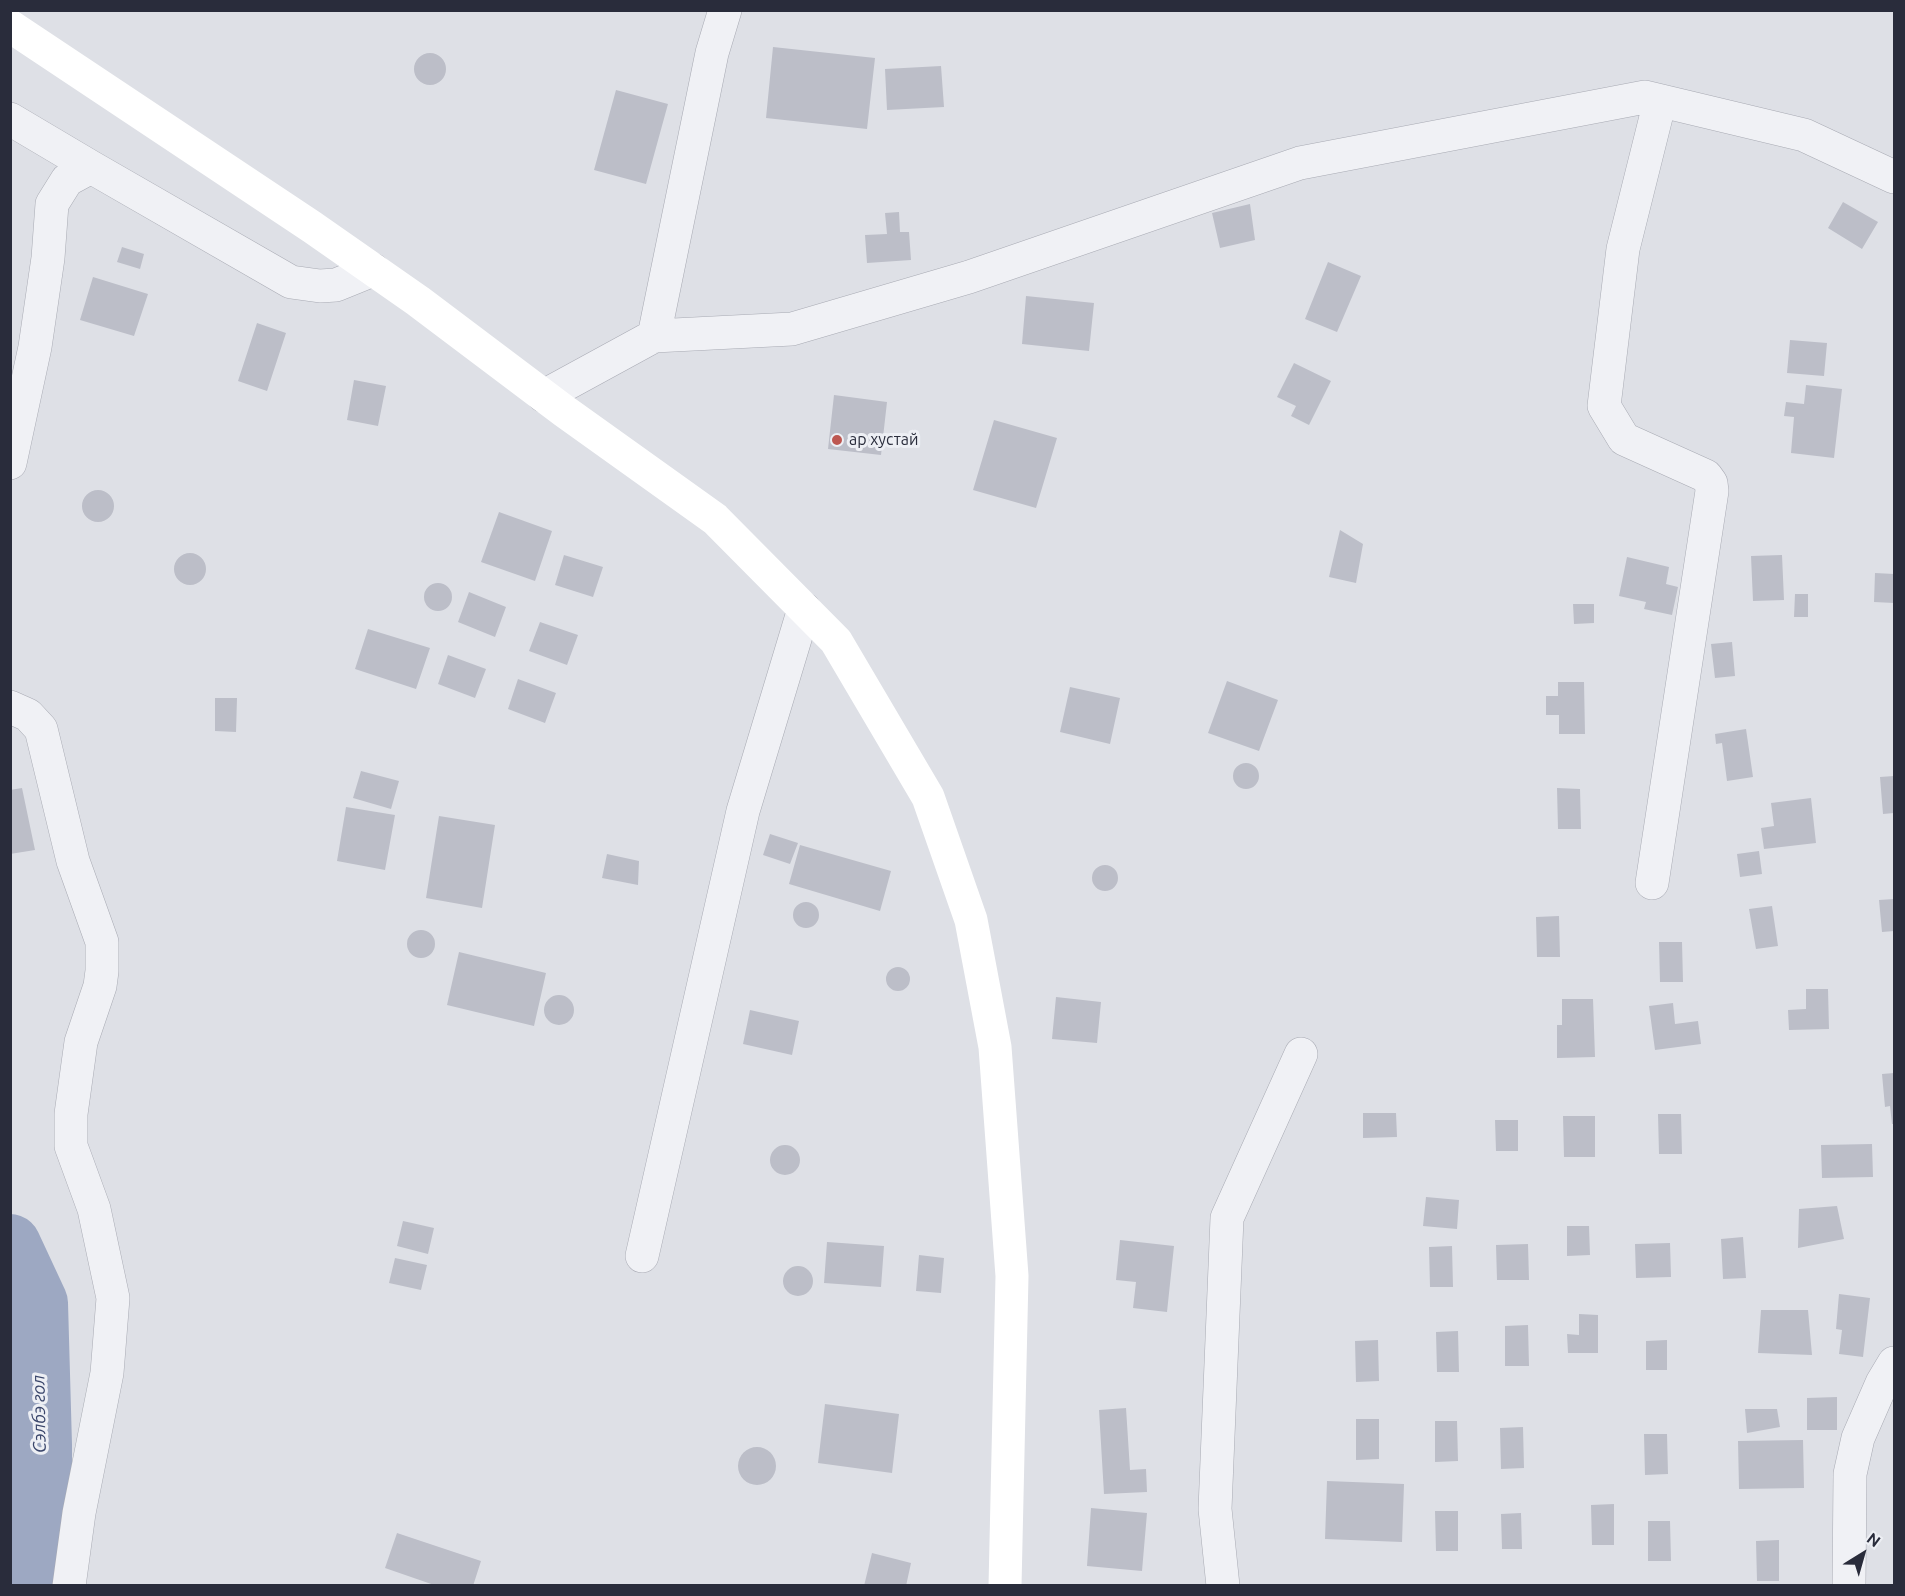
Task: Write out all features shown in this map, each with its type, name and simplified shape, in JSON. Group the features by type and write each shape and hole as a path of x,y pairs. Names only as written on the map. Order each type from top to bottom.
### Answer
{"main road":[{"path":"10,26 418,301 544,396 715,519 836,641 928,797 971,920 994,1047 1012,1276 1005,1586"}],"street":[{"path":"654,336 712,53 725,10"},
{"path":"544,396 654,336 792,329 969,277 1300,164 1645,97 1804,135 1894,177"},
{"path":"1652,883 1712,491 1711,483 1706,476 1624,439 1605,406 1623,249 1660,101"},
{"path":"10,119 291,282 320,286 336,285 373,270"},
{"path":"10,463 35,347 48,258 52,204 67,180 91,167"},
{"path":"642,1256 743,811 804,609"},
{"path":"10,707 28,715 41,729 73,861 102,942 100,986 81,1042 71,1114 71,1146 94,1209 112,1298 106,1373 79,1513 69,1586"},
{"path":"1223,1586 1215,1509 1227,1218 1301,1054"},
{"path":"1849,1586 1850,1474 1858,1438 1882,1383 1894,1364"}],"building":[{"path":"773,47 875,58 867,129 766,118"},
{"path":"430,53 441,58 446,69 441,80 430,85 419,80 414,69 419,58"},
{"path":"941,66 944,107 887,110 885,69"},
{"path":"616,90 668,104 646,184 594,170"},
{"path":"1843,202 1878,222 1862,249 1828,228"},
{"path":"1250,204 1255,240 1220,248 1212,213"},
{"path":"899,212 900,232 909,232 911,260 867,263 865,235 887,234 885,213"},
{"path":"122,247 144,254 140,269 117,262"},
{"path":"1328,262 1361,276 1337,332 1305,319"},
{"path":"93,277 148,294 134,336 80,320"},
{"path":"1026,296 1094,303 1089,351 1022,344"},
{"path":"257,323 286,333 267,391 238,381"},
{"path":"1790,340 1827,343 1824,376 1787,373"},
{"path":"1294,363 1331,381 1309,425 1291,416 1296,406 1277,397"},
{"path":"354,380 386,386 378,426 347,420"},
{"path":"1806,385 1842,389 1834,458 1791,453 1794,417 1784,416 1786,402 1804,404"},
{"path":"834,395 887,402 881,455 828,449"},
{"path":"994,420 1057,438 1036,508 973,490"},
{"path":"98,490 109,495 114,506 109,517 98,522 87,517 82,506 87,495"},
{"path":"499,512 552,531 535,581 481,562"},
{"path":"1340,530 1363,544 1356,583 1329,577"},
{"path":"190,553 201,558 206,569 201,580 190,585 179,580 174,569 179,558"},
{"path":"564,555 603,567 593,597 555,585"},
{"path":"1782,555 1784,600 1753,601 1751,556"},
{"path":"1627,557 1669,567 1666,584 1678,587 1672,615 1644,609 1646,602 1619,596"},
{"path":"1875,573 1894,574 1894,603 1874,602"},
{"path":"438,583 448,587 452,597 448,607 438,611 428,607 424,597 428,587"},
{"path":"469,592 506,607 495,637 458,622"},
{"path":"1795,594 1808,594 1808,617 1794,617"},
{"path":"1573,604 1594,604 1594,623 1574,624"},
{"path":"540,622 578,635 567,665 529,651"},
{"path":"368,629 430,648 416,689 355,669"},
{"path":"1732,642 1735,676 1715,678 1711,644"},
{"path":"448,655 486,669 475,698 438,684"},
{"path":"518,679 556,693 545,723 508,709"},
{"path":"1227,681 1278,700 1259,751 1208,733"},
{"path":"1558,682 1584,682 1585,734 1559,734 1559,715 1546,715 1546,696 1558,696"},
{"path":"1070,687 1120,698 1110,744 1060,732"},
{"path":"215,698 237,698 236,732 215,731"},
{"path":"1746,729 1753,777 1727,781 1722,743 1716,744 1715,734"},
{"path":"1246,763 1256,766 1259,776 1256,786 1246,789 1236,786 1233,776 1236,766"},
{"path":"361,771 399,781 391,809 353,798"},
{"path":"1894,776 1894,813 1883,814 1880,777"},
{"path":"22,788 35,850 10,854 10,790"},
{"path":"1557,788 1580,789 1581,829 1558,829"},
{"path":"1811,798 1816,843 1764,849 1761,828 1774,826 1771,803"},
{"path":"346,807 395,815 385,870 337,861"},
{"path":"439,816 495,825 482,908 426,898"},
{"path":"770,834 798,843 790,864 763,855"},
{"path":"800,845 891,871 880,911 789,884"},
{"path":"1759,851 1762,874 1740,877 1737,854"},
{"path":"607,854 639,861 638,885 602,878"},
{"path":"1105,865 1114,869 1118,878 1114,887 1105,891 1096,887 1092,878 1096,869"},
{"path":"1894,899 1894,931 1882,932 1879,900"},
{"path":"806,902 815,906 819,915 815,924 806,928 797,924 793,915 797,906"},
{"path":"1772,906 1778,946 1756,949 1749,909"},
{"path":"1559,916 1560,957 1537,957 1536,917"},
{"path":"421,930 431,934 435,944 431,954 421,958 411,954 407,944 411,934"},
{"path":"1659,942 1682,942 1683,982 1660,982"},
{"path":"459,952 546,973 534,1026 447,1005"},
{"path":"898,967 906,971 910,979 906,987 898,991 890,987 886,979 890,971"},
{"path":"1806,989 1828,989 1829,1029 1789,1030 1788,1010 1806,1009"},
{"path":"559,995 570,999 574,1010 570,1021 559,1025 548,1021 544,1010 548,999"},
{"path":"1056,997 1101,1002 1097,1043 1052,1039"},
{"path":"1562,999 1593,999 1595,1057 1557,1058 1557,1025 1562,1025"},
{"path":"1673,1003 1675,1024 1698,1021 1701,1044 1655,1050 1649,1006"},
{"path":"750,1010 799,1021 792,1055 743,1044"},
{"path":"1894,1073 1894,1124 1892,1124 1890,1106 1885,1107 1882,1074"},
{"path":"1363,1113 1396,1113 1397,1137 1363,1138"},
{"path":"1658,1114 1681,1114 1682,1154 1659,1154"},
{"path":"1563,1116 1595,1116 1595,1157 1564,1157"},
{"path":"1495,1120 1518,1120 1518,1151 1496,1151"},
{"path":"1872,1144 1873,1177 1822,1178 1821,1145"},
{"path":"785,1145 796,1149 800,1160 796,1171 785,1175 774,1171 770,1160 774,1149"},
{"path":"1426,1197 1459,1200 1457,1229 1423,1226"},
{"path":"1837,1206 1844,1239 1798,1248 1799,1209"},
{"path":"403,1221 434,1228 428,1254 397,1246"},
{"path":"1567,1226 1589,1226 1590,1255 1567,1256"},
{"path":"1743,1237 1746,1278 1723,1279 1721,1239"},
{"path":"1120,1240 1174,1246 1167,1312 1133,1308 1136,1282 1116,1280"},
{"path":"827,1242 884,1246 881,1287 824,1283"},
{"path":"1670,1243 1671,1277 1636,1278 1635,1244"},
{"path":"1528,1244 1529,1280 1497,1280 1496,1245"},
{"path":"1452,1246 1453,1287 1430,1287 1429,1247"},
{"path":"919,1255 944,1258 941,1293 916,1291"},
{"path":"395,1258 427,1265 421,1290 389,1283"},
{"path":"798,1266 808,1271 813,1281 808,1291 798,1296 788,1291 783,1281 788,1271"},
{"path":"1839,1294 1870,1298 1863,1357 1839,1354 1842,1330 1836,1329"},
{"path":"1761,1310 1808,1310 1812,1355 1758,1353"},
{"path":"1579,1314 1598,1315 1598,1353 1568,1353 1567,1334 1579,1335"},
{"path":"1528,1325 1529,1366 1505,1366 1505,1326"},
{"path":"1458,1331 1459,1372 1437,1372 1436,1332"},
{"path":"1378,1340 1379,1381 1356,1382 1355,1341"},
{"path":"1667,1340 1667,1370 1646,1370 1646,1341"},
{"path":"1837,1397 1837,1430 1807,1430 1807,1398"},
{"path":"825,1404 899,1414 892,1473 818,1463"},
{"path":"1126,1408 1130,1470 1146,1469 1147,1492 1104,1494 1099,1410"},
{"path":"1745,1409 1777,1409 1780,1427 1747,1433"},
{"path":"1356,1419 1379,1419 1379,1459 1356,1460"},
{"path":"1435,1421 1457,1421 1458,1461 1435,1462"},
{"path":"1523,1427 1524,1468 1501,1469 1500,1428"},
{"path":"1644,1434 1667,1434 1668,1474 1645,1475"},
{"path":"1803,1440 1804,1488 1739,1489 1738,1441"},
{"path":"757,1447 771,1452 776,1466 771,1480 757,1485 743,1480 738,1466 743,1452"},
{"path":"1327,1481 1404,1484 1402,1542 1325,1539"},
{"path":"1614,1504 1614,1545 1592,1545 1591,1505"},
{"path":"1091,1508 1147,1513 1142,1571 1087,1566"},
{"path":"1435,1511 1458,1511 1458,1551 1436,1551"},
{"path":"1521,1513 1522,1549 1502,1549 1501,1514"},
{"path":"1648,1521 1670,1521 1671,1561 1648,1561"},
{"path":"397,1533 481,1561 473,1586 437,1586 385,1568"},
{"path":"1779,1540 1779,1581 1757,1581 1756,1541"},
{"path":"872,1553 911,1563 906,1586 864,1586"}],"waterway":[{"name":"Сэлбэ гол","path":"10,1245 37,1303 41,1540 25,1586"}],"place":[{"name":"ар хустай","path":"837,440"}]}
